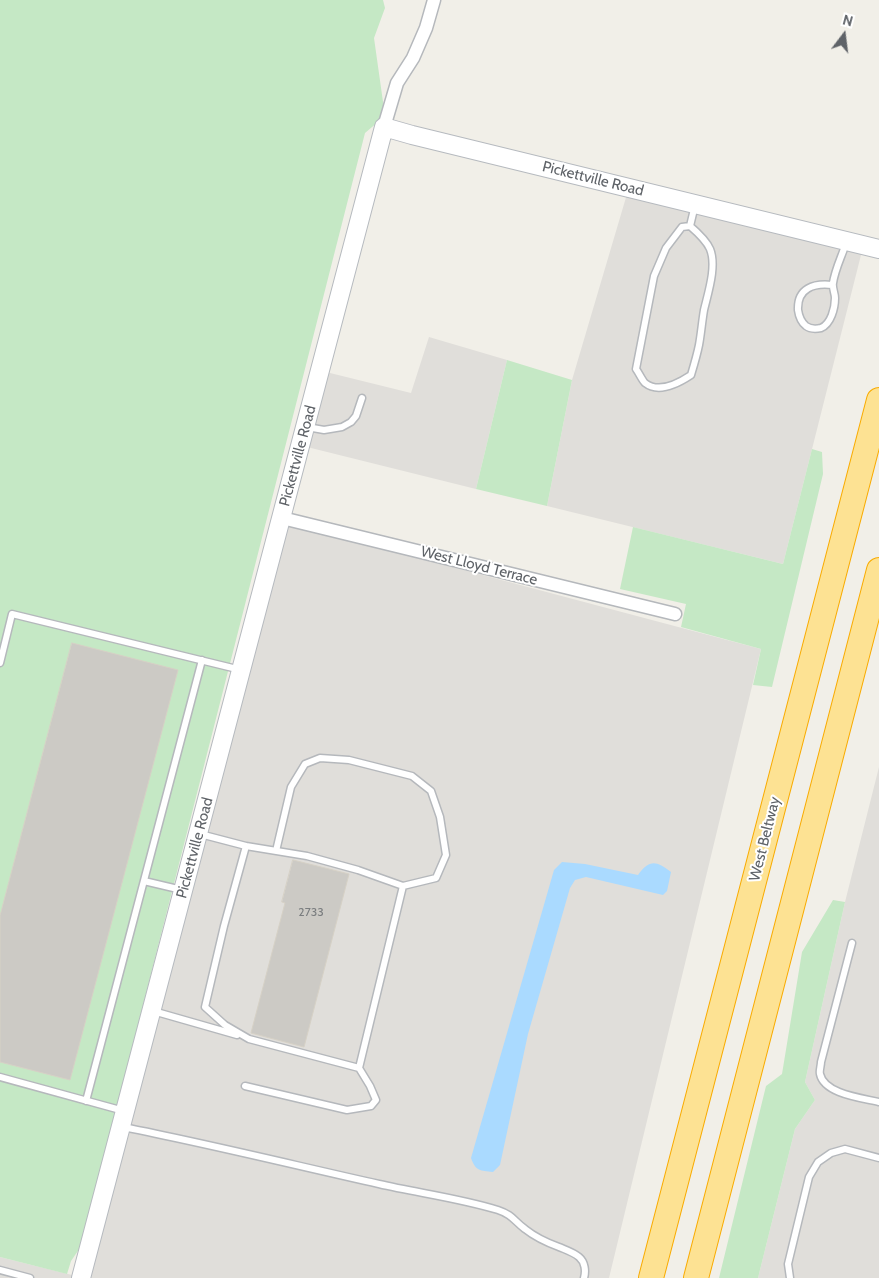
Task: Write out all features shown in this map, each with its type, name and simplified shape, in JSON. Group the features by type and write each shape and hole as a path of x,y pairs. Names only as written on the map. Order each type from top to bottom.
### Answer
{"highway":[{"name":"West Beltway","path":"652,1278 879,400"},
{"path":"696,1278 879,570"}],"street":[{"path":"384,127 397,83 413,58 423,36 434,0"},
{"name":"Pickettville Road","path":"81,1278 384,127 879,249"},
{"name":"West Lloyd Terrace","path":"282,518 675,614"}],"lane":[{"path":"690,226 695,204"},
{"path":"690,226 706,242 710,250 712,264 699,345 691,375 678,384 658,388 644,383 636,369 641,339 654,276 666,248 682,227 690,226"},
{"path":"832,285 811,286 803,292 798,300 798,312 801,322 809,328 819,328 827,324 832,314 835,298 832,285 847,241"},
{"path":"306,427 324,430 342,427 351,422 356,416 362,398"},
{"path":"0,663 12,614 242,670"},
{"path":"86,1101 202,660"},
{"path":"199,834 246,846 316,859 358,870 403,886 436,878 446,855 440,817 432,791 412,776 349,760 320,758 304,764 291,787 276,851"},
{"path":"246,846 224,926 205,1007 225,1025 249,1039 359,1068 376,1100 371,1106 347,1110 246,1086"},
{"path":"144,881 184,891"},
{"path":"359,1068 403,886"},
{"path":"852,943 821,1062 820,1074 825,1084 837,1092 879,1102"},
{"path":"152,1011 245,1037"},
{"path":"0,1077 86,1101 123,1119 183,1139 497,1210 513,1217 525,1229 537,1237 570,1250 579,1256 583,1262 584,1278"},
{"path":"790,1278 788,1264 809,1177 818,1162 831,1153 845,1149 879,1158"},
{"path":"0,1270 30,1278"}],"shaded area":[{"path":"627,194 862,251 783,564 547,506 572,380"},
{"path":"429,337 507,360 476,489 307,447 326,372 411,393"},
{"path":"287,523 761,649 609,1278 87,1278"},
{"path":"879,767 879,1278 758,1278 795,1129 815,1100 805,1082 845,902"},
{"path":"0,1257 76,1276 76,1278 0,1278"}],"green space":[{"path":"0,0 383,0 385,8 374,38 385,116 365,133 82,1245 71,1261 67,1274 0,1257"},
{"path":"507,360 572,380 547,506 476,489"},
{"path":"812,449 822,452 823,474 772,687 753,685 761,649 681,627 686,604 620,589 633,527 783,564"},
{"path":"833,900 845,902 805,1082 815,1100 795,1129 758,1278 719,1278 766,1086 782,1074 802,952"}],"water":[{"path":"562,862 585,864 638,875 646,866 653,863 671,872 667,891 663,895 586,877 575,880 570,888 528,1034 500,1165 493,1172 482,1170 475,1166 471,1158 554,870"}],"building":[{"path":"72,643 178,670 70,1080 0,1062 0,916"},
{"path":"293,860 349,874 304,1047 251,1033 285,903 282,902"}]}
